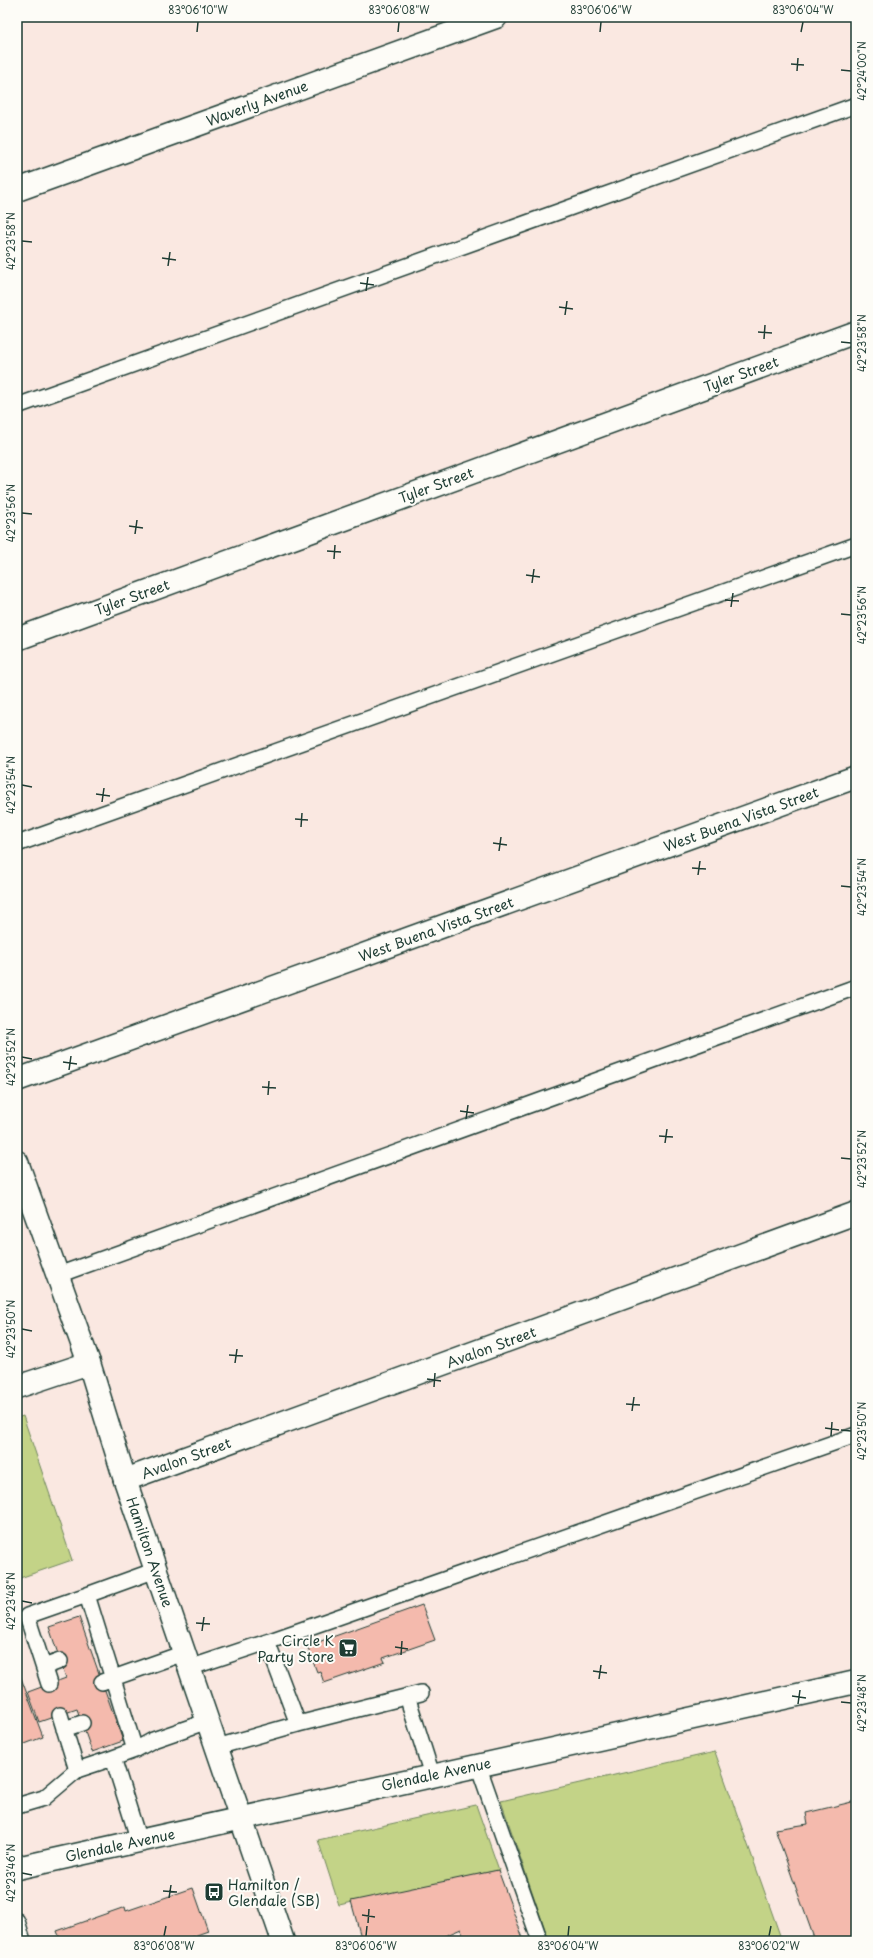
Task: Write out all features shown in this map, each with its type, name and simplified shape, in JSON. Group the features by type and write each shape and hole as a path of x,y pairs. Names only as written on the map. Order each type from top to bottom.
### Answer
{"street":[{"name":"Waverly Avenue","path":"17,190 496,17"},
{"name":"Tyler Street","path":"17,639 856,332"},
{"name":"West Buena Vista Street","path":"17,1080 856,777"},
{"name":"Hamilton Avenue","path":"17,1162 89,1363 125,1480 283,1941"},
{"name":"Avalon Street","path":"125,1480 856,1213"},
{"path":"17,1388 89,1363"},
{"name":"Glendale Avenue","path":"19,1863 139,1841 856,1682"}],"lane":[{"path":"17,406 856,105"},
{"path":"17,844 856,545"},
{"path":"58,1275 856,987"},
{"path":"107,1680 267,1642 856,1435"},
{"path":"49,1684 44,1667 22,1618 156,1570"},
{"path":"87,1595 97,1648 117,1709 135,1750"},
{"path":"267,1642 298,1724"},
{"path":"44,1667 60,1661"},
{"path":"217,1747 414,1694 432,1776"},
{"path":"17,1806 44,1798 77,1770 114,1758 135,1750 153,1740 208,1721"},
{"path":"77,1770 62,1722 82,1723"},
{"path":"114,1758 139,1841"},
{"path":"478,1765 540,1941"},
{"path":"17,1921 22,1941"}],"green space":[{"path":"23,1416 72,1560 17,1579 17,1418"},
{"path":"715,1752 782,1941 549,1941 501,1801"},
{"path":"476,1805 499,1870 339,1905 318,1840"}],"building":[{"path":"422,1605 435,1640 383,1658 385,1662 324,1683 320,1671 317,1672 307,1646"},
{"path":"79,1617 123,1741 92,1752 77,1709 39,1722 28,1692 66,1678 49,1627"},
{"path":"17,1667 43,1737 17,1747"},
{"path":"856,1801 856,1941 815,1941 775,1829 808,1824 806,1813"},
{"path":"498,1870 524,1941 466,1941 461,1929 433,1941 362,1941 351,1901"},
{"path":"193,1888 208,1931 180,1941 61,1941 57,1931 125,1907 126,1911"}],"place":[{"name":"Circle K Party Store","path":"348,1648"},
{"name":"Hamilton / Glendale (SB)","path":"214,1892"}]}
